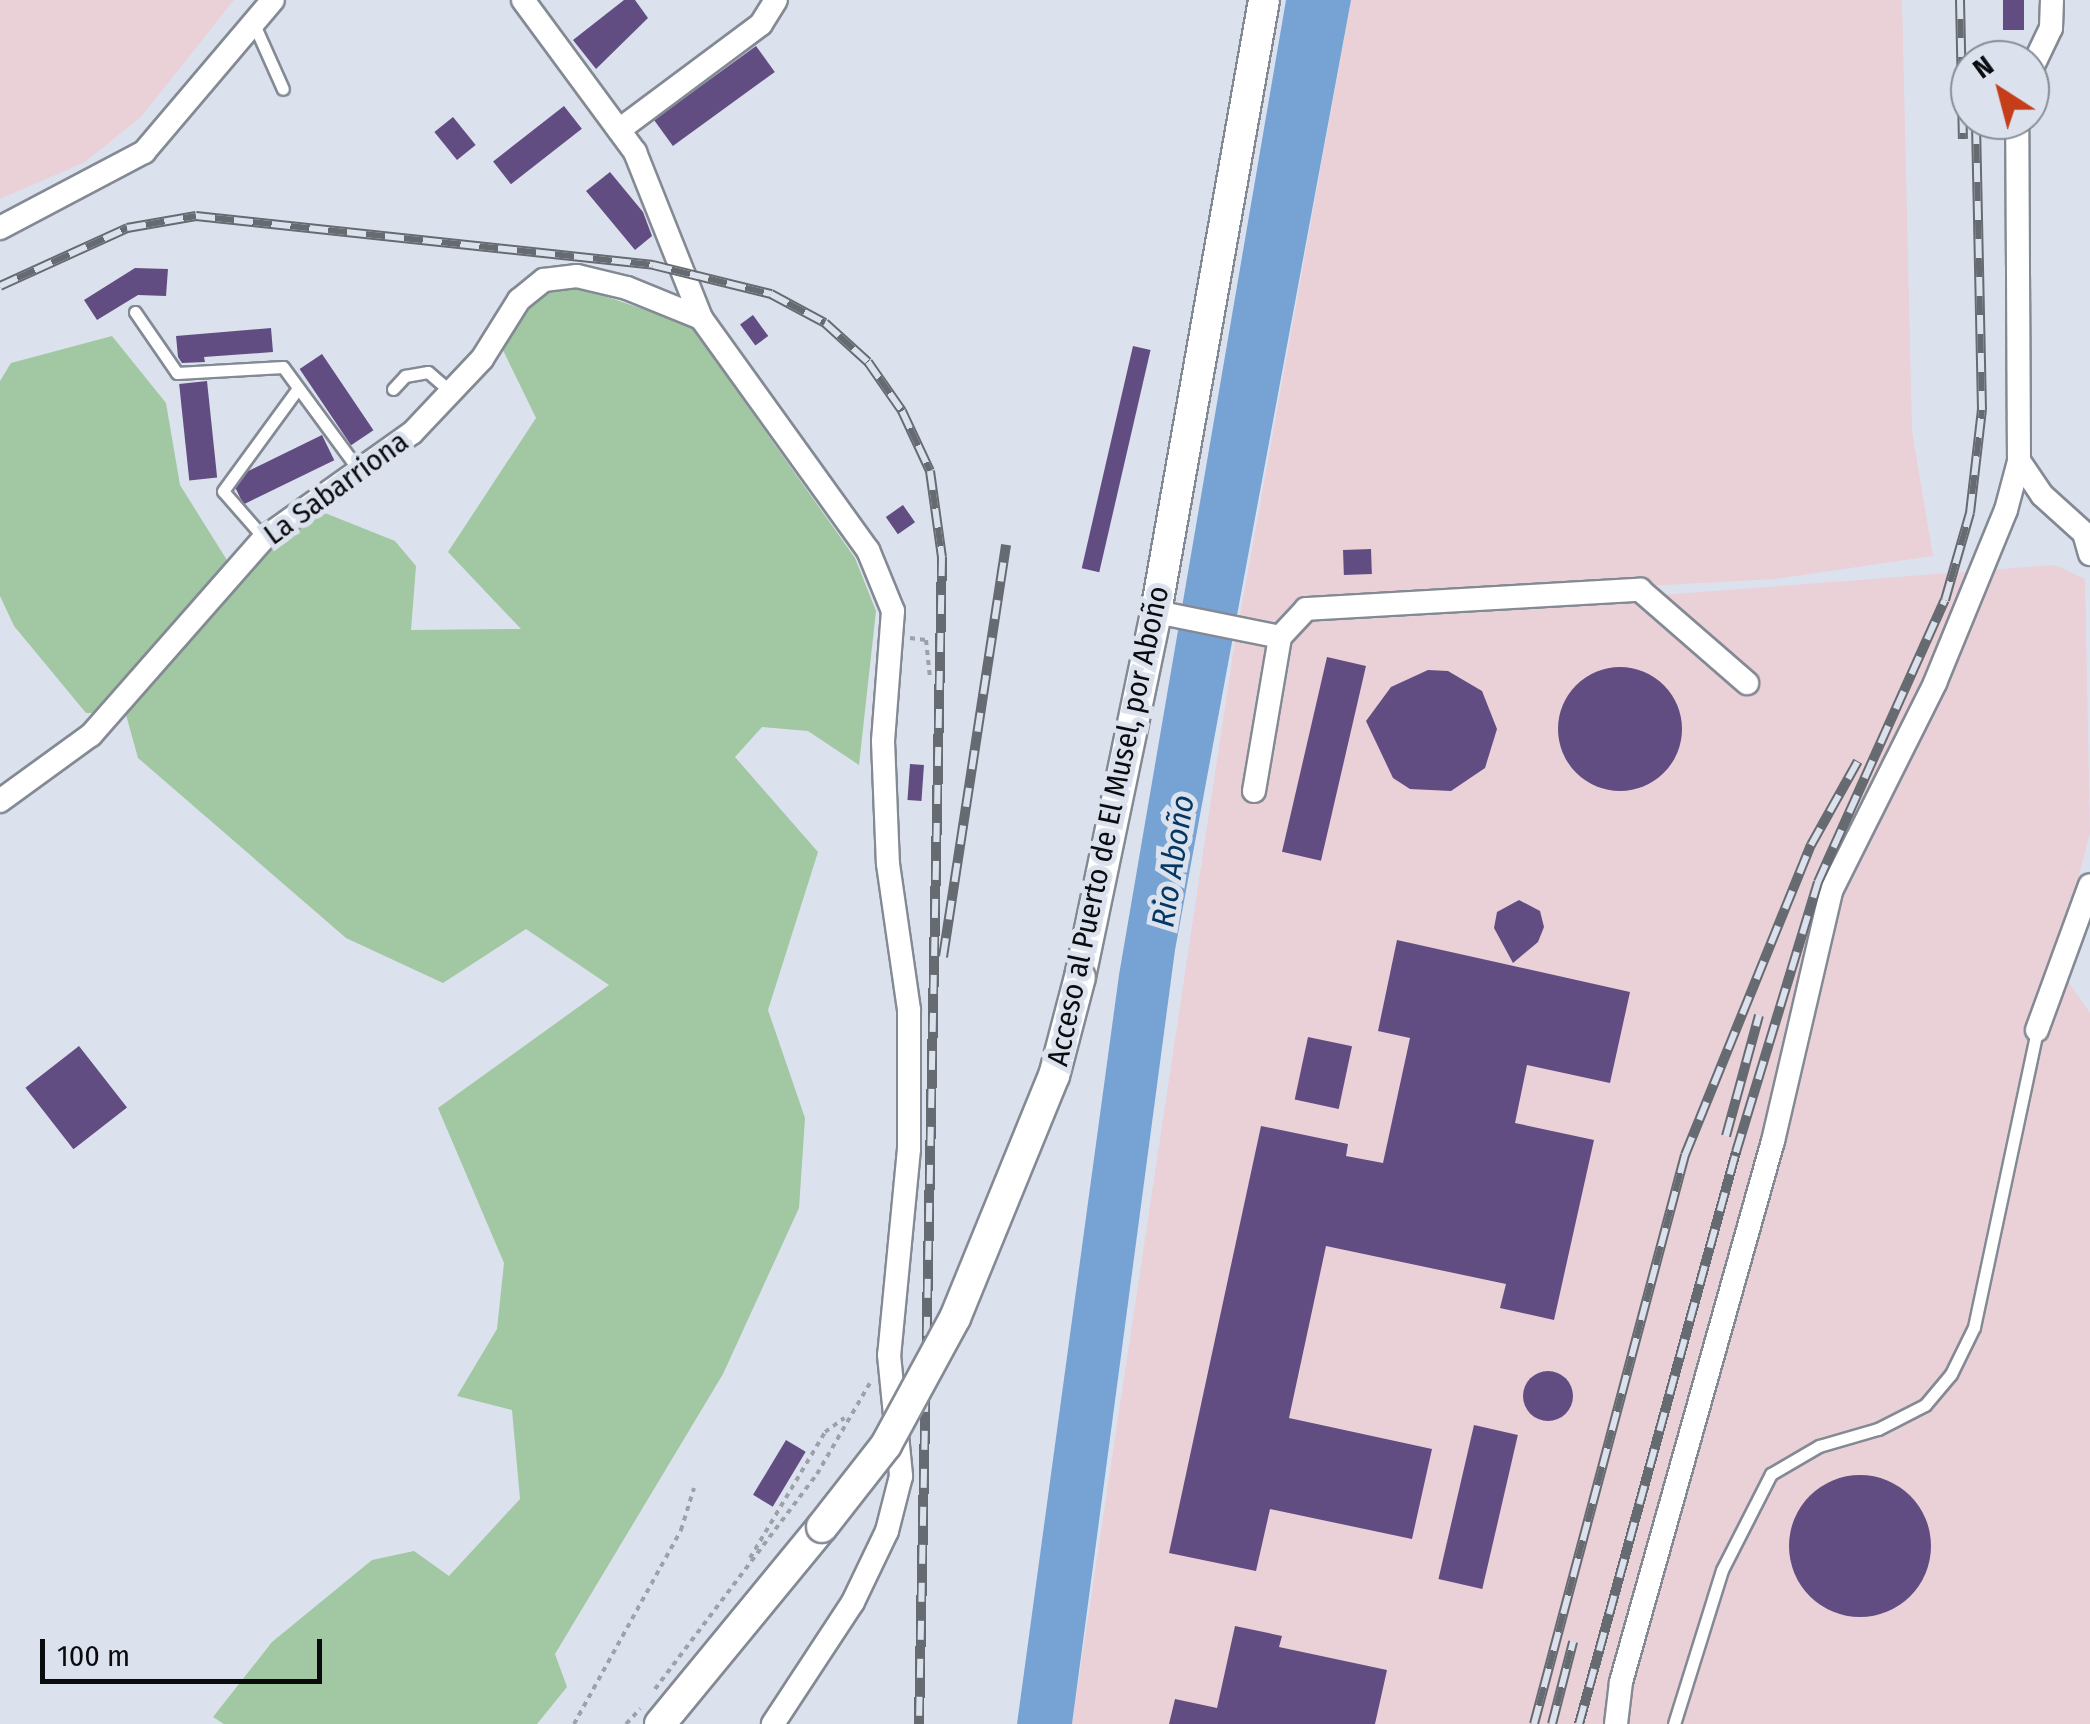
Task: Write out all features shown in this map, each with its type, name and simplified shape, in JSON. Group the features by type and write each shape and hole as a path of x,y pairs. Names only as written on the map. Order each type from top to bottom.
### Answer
{"street":[{"path":"0,228 144,152 192,103 252,18 273,0"},
{"path":"523,0 635,152 701,318 868,550 892,611 882,741 888,864 909,1010 909,1110 889,1355 902,1476 887,1531 852,1602 774,1724"},
{"path":"620,130 761,24 776,0"},
{"name":"Acceso al Puerto de El Musel, por Aboño","path":"660,1724 886,1445 955,1318 1054,1076 1163,613 1264,0"},
{"path":"2045,40 2051,28 2052,0"},
{"path":"1616,1724 1620,1682 1773,1141 1831,891 1935,683 2006,510 2019,461 2017,140"},
{"name":"La Sabarriona","path":"0,800 92,735 264,538 412,433 482,359 519,300 544,280 577,276 627,288 701,318"},
{"path":"2019,461 2042,495 2084,533 2090,554"},
{"path":"1254,790 1280,637 1306,609 1350,602 1640,590 1747,683"},
{"path":"1163,613 1280,637"},
{"path":"2037,1030 2090,885"}],"lane":[{"path":"252,18 283,88"},
{"path":"135,312 177,373 282,367 360,473"},
{"path":"392,389 404,376 428,372 451,392"},
{"path":"264,538 223,492 298,388"},
{"path":"1674,1724 1722,1570 1771,1474 1819,1446 1878,1429 1925,1405 1951,1374 1974,1326 2037,1030"}],"path":[{"path":"891,635 926,640 930,677"},
{"path":"626,1724 817,1474 848,1414 889,1355"},
{"path":"748,1563 825,1432 848,1414"},
{"path":"574,1724 639,1612 694,1488"}],"shaded area":[{"path":"0,0 234,0 141,117 85,162 0,199"},
{"path":"1351,0 1902,0 1912,431 1933,556 1775,579 1350,602 1295,623 2055,565 2085,579 2090,833 2056,964 2090,1013 2090,1724 1072,1724 1233,654"}],"green space":[{"path":"550,286 575,286 690,325 855,558 876,611 859,765 808,731 762,727 735,757 818,852 768,1010 805,1118 799,1208 723,1374 555,1654 567,1687 537,1724 224,1724 213,1717 272,1642 372,1560 414,1551 449,1576 520,1499 512,1410 457,1396 497,1329 504,1263 438,1108 609,985 526,929 443,983 346,938 138,758 125,711 271,548 325,513 395,541 416,566 411,630 521,629 448,552 536,418 501,346 525,306"},
{"path":"112,336 166,403 180,485 230,565 99,713 86,713 14,626 0,596 0,381 11,363"}],"water":[{"name":"Rio Aboño","path":"1286,0 1351,0 1175,950 1072,1724 1017,1724 1119,975"}],"building":[{"path":"624,0 635,0 648,18 596,69 573,40"},
{"path":"2003,0 2024,0 2024,30 2003,30"},
{"path":"756,46 775,72 673,146 654,120"},
{"path":"564,106 582,129 511,184 493,161"},
{"path":"453,117 476,145 457,160 434,132"},
{"path":"610,172 643,212 652,236 635,250 586,191"},
{"path":"135,268 168,269 166,296 138,295 97,320 84,300"},
{"path":"753,315 768,336 755,345 740,324"},
{"path":"271,328 273,352 204,357 205,362 182,363 178,357 176,336"},
{"path":"1133,346 1151,350 1099,572 1082,568"},
{"path":"322,354 373,430 351,445 300,369"},
{"path":"207,381 217,477 189,480 179,384"},
{"path":"322,435 334,460 243,504 231,479"},
{"path":"903,505 915,522 898,534 886,517"},
{"path":"1371,549 1372,574 1344,575 1343,550"},
{"path":"1327,657 1366,666 1321,861 1282,852"},
{"path":"1620,667 1644,672 1664,685 1677,705 1682,729 1677,753 1664,773 1644,786 1620,791 1596,786 1576,773 1563,753 1558,729 1563,705 1576,685 1596,672"},
{"path":"1428,670 1448,671 1482,691 1497,729 1485,768 1451,791 1410,789 1393,778 1366,721 1391,687"},
{"path":"910,764 924,765 921,801 907,800"},
{"path":"1519,900 1540,911 1544,927 1538,942 1513,963 1494,928 1497,912"},
{"path":"1397,940 1630,992 1610,1083 1527,1065 1515,1123 1594,1140 1554,1320 1500,1308 1506,1284 1326,1246 1289,1418 1432,1449 1412,1539 1270,1509 1256,1571 1169,1553 1261,1126 1348,1144 1346,1156 1383,1163 1410,1038 1378,1031"},
{"path":"1308,1037 1352,1046 1339,1109 1295,1100"},
{"path":"79,1046 127,1107 73,1149 25,1088"},
{"path":"1548,1371 1566,1378 1573,1396 1566,1414 1548,1421 1530,1414 1523,1396 1530,1378"},
{"path":"1474,1425 1518,1435 1482,1589 1438,1579"},
{"path":"786,1440 806,1452 773,1507 753,1495"},
{"path":"1860,1475 1887,1481 1910,1496 1925,1519 1931,1546 1925,1573 1910,1596 1887,1611 1860,1617 1833,1611 1810,1596 1795,1573 1789,1546 1795,1519 1810,1496 1833,1481"},
{"path":"1235,1626 1282,1636 1279,1647 1387,1670 1375,1724 1169,1724 1175,1699 1217,1708"}],"railway":[{"path":"1960,0 1961,40"},
{"path":"1579,1724 1736,1152 1818,882 1945,600 1970,513 1982,410 1976,140"},
{"path":"0,286 127,228 196,216 653,265 771,294 825,323 868,362 902,411 930,471 942,557 919,1724"},
{"path":"943,957 1006,545"},
{"path":"1534,1724 1685,1155 1811,845 1858,761"},
{"path":"1726,1136 1759,1015"},
{"path":"1552,1724 1573,1642"}]}
